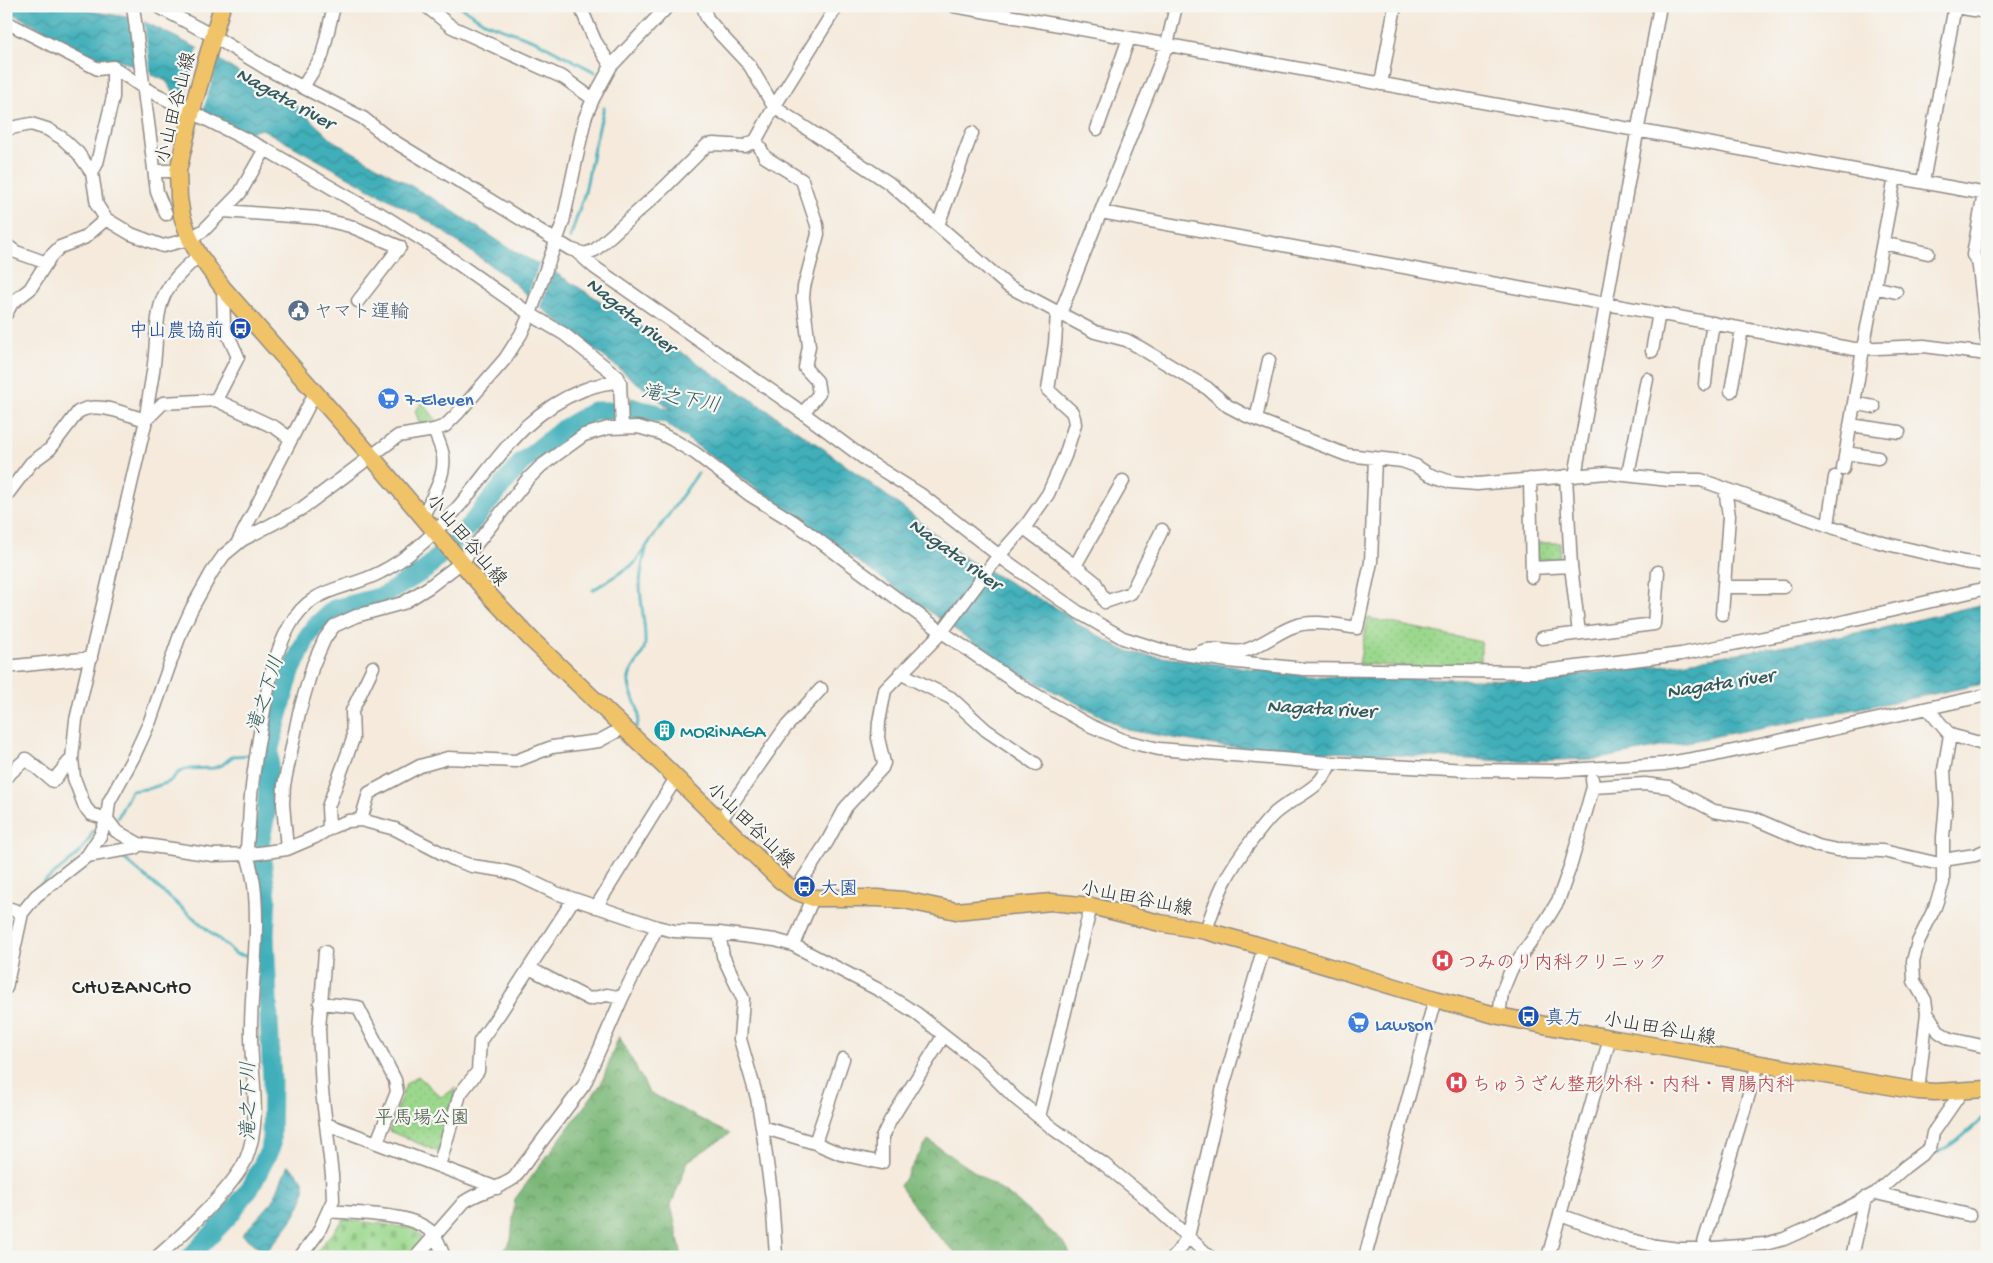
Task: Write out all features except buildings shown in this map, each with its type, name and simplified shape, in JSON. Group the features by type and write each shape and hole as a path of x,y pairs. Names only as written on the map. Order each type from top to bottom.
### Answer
{"main road":[{"name":"小山田谷山線","path":"222,6 192,110 178,171 182,216 190,239 199,256 223,288 371,456 490,596 780,880 795,892 813,898 904,900 956,911 1052,902 1091,906 1160,923 1206,931 1435,999 1499,1016 1610,1038 1918,1091 1987,1089"}],"street":[{"path":"133,6 158,192 166,214"},
{"path":"156,6 213,36 269,70 363,118 388,137 555,242 585,254 595,250 665,187 706,145 746,146 756,140 837,6"},
{"path":"303,87 322,56 334,6"},
{"path":"426,6 452,27 564,78 593,99"},
{"path":"580,6 594,41 611,66"},
{"path":"6,988 15,911 86,856 100,836 109,802 134,756 150,720 181,632 212,572 224,555 237,543 301,509 398,436 434,430 445,426 458,414 505,359 521,334 530,314 563,222 585,118 593,99 611,66 668,6"},
{"path":"703,6 707,18 720,35 750,66 774,108 889,183 1008,286 1096,332 1126,340 1207,388 1228,406 1256,419 1347,456 1402,461 1416,466 1428,474 1451,482 1477,484 1607,473 1669,480 1702,480 1828,525 1883,542 1964,562 1987,565"},
{"path":"954,6 1986,193 1973,255 1980,267 1987,340"},
{"path":"795,892 827,842 846,807 882,768 884,763 878,738 885,690 942,632 998,558 1024,528 1048,494 1054,482 1075,424 1072,412 1048,390 1059,313 1167,45 1176,6"},
{"path":"1381,84 1395,6"},
{"path":"1579,633 1571,566 1570,476 1606,303 1660,6"},
{"path":"1923,182 1955,7 1987,12"},
{"path":"6,22 98,69 113,67 144,88 192,110 266,149 363,206 381,214 440,251 530,314 564,334 612,371 620,382 622,427"},
{"path":"1097,129 1129,38"},
{"path":"92,173 97,164 113,96 113,67"},
{"path":"6,130 31,124 47,129 62,138 78,153 92,173 97,205 106,219 132,234 163,246 190,239 204,230 247,184 266,149"},
{"path":"938,225 972,133"},
{"path":"756,140 765,157 802,180 817,225 818,234 804,287 804,298 809,346 805,368 818,381 819,394 803,413"},
{"path":"155,171 178,171"},
{"path":"1828,525 1839,473 1846,454 1862,348 1895,177"},
{"path":"224,210 317,218 350,226 400,247 358,301"},
{"path":"1101,212 1854,349 1924,346 1987,354"},
{"path":"6,314 12,302 30,288 50,256 60,247 84,238 106,219"},
{"path":"1882,243 1928,253"},
{"path":"6,246 16,252 47,263"},
{"path":"576,252 602,273 803,413 869,462 920,494 998,558 1108,630 1123,638 1154,648 1195,656 1304,669 1536,672 1681,654 1825,626 1987,588"},
{"path":"199,256 170,285 161,305 146,420 76,720 72,758 74,778 85,807 91,814 106,819 116,831 139,844 201,854 250,854 283,850 315,837 329,828 348,821 361,820 395,829 455,860 472,866 518,875 573,900 657,927 674,931 718,933 775,940 793,945 879,990 916,1013 982,1066 1014,1098 1141,1194 1210,1257"},
{"path":"1874,287 1896,292"},
{"path":"216,400 238,357 224,326 223,288"},
{"path":"1652,351 1659,313"},
{"path":"1705,384 1713,323"},
{"path":"1731,390 1742,329"},
{"path":"1256,419 1269,360"},
{"path":"1628,474 1647,379"},
{"path":"158,1257 236,1177 245,1163 253,1141 255,1114 251,1030 256,923 250,854 250,803 254,762 271,673 290,623 300,612 328,590 377,575 409,555 437,533 528,423 565,397 596,385 620,382"},
{"path":"237,543 315,393"},
{"path":"146,420 163,403 216,400 276,428 291,439"},
{"path":"1854,403 1874,407"},
{"path":"6,496 31,463 50,449 78,412 84,408 104,408 146,420"},
{"path":"1850,425 1899,432"},
{"path":"283,850 284,785 302,705 313,665 325,638 334,626 356,616 403,603 429,587 460,560 541,466 584,435 608,428 638,427 659,433 695,453 750,495 778,514 794,522 942,632 1022,688 1089,725 1124,741 1159,749 1330,763 1478,770 1554,771 1591,769 1664,764 1715,755 1774,741 1928,710 1987,695"},
{"path":"423,516 438,485 443,464 443,456 434,430"},
{"path":"1846,454 1878,458"},
{"path":"1195,656 1208,650 1243,651 1293,626 1312,623 1357,628 1371,562 1375,458"},
{"path":"1530,480 1532,572 1571,566"},
{"path":"1075,566 1123,481"},
{"path":"1722,614 1729,516 1726,488"},
{"path":"1024,528 1095,582 1104,602 1131,593 1162,530"},
{"path":"1542,638 1654,624 1658,572"},
{"path":"1724,587 1784,587"},
{"path":"6,667 91,658"},
{"path":"329,828 328,807 353,739 352,711 373,667"},
{"path":"900,673 951,698 986,730 1036,764"},
{"path":"720,821 785,728 821,689"},
{"path":"1928,710 1950,735 1987,745"},
{"path":"361,820 369,793 420,766 448,758 516,761 552,747 599,741 624,728"},
{"path":"1950,735 1944,770 1946,803 1943,883 1935,907 1918,942 1913,961 1914,982 1924,1000 1927,1013 1939,1032 1950,1039 1987,1047"},
{"path":"6,777 26,759 53,781 72,758"},
{"path":"1206,931 1222,885 1238,858 1275,813 1320,782 1327,773 1330,763"},
{"path":"1499,1016 1502,992 1511,970 1558,901 1571,864 1593,787 1591,769"},
{"path":"596,907 676,778"},
{"path":"1593,787 1645,784 1670,786 1714,812 1753,818 1818,846 1837,850 1883,851 1944,863 1987,850"},
{"path":"86,856 135,848 139,844"},
{"path":"793,945 813,898"},
{"path":"439,1166 460,1094 478,1071 480,1040 573,900"},
{"path":"1039,1117 1091,906"},
{"path":"416,1257 464,1202 471,1197 505,1185 514,1178 584,1085 622,998 657,927"},
{"path":"718,933 722,956 743,999 740,1039 757,1098 772,1199 776,1255 778,1257"},
{"path":"1174,1257 1188,1237 1223,1086 1264,947"},
{"path":"300,1257 318,1233 333,1200 332,1175 322,1091 320,1003 325,952"},
{"path":"529,968 588,999 607,995 622,998"},
{"path":"1365,1257 1435,999"},
{"path":"320,1003 358,1007 395,1080 397,1092 377,1142"},
{"path":"1918,1091 1927,1013"},
{"path":"762,1127 815,1143 841,1154 882,1163 882,1137 944,1035"},
{"path":"1548,1257 1610,1038"},
{"path":"815,1143 843,1059"},
{"path":"1701,1253 1758,1064"},
{"path":"1560,1215 1627,1239 1701,1253 1766,1244 1784,1239 1870,1196 1930,1148 1932,1133 1962,1091"},
{"path":"326,1124 497,1188"},
{"path":"1870,1196 1969,1215"},
{"path":"1852,1257 1870,1196"},
{"path":"329,1211 409,1219 426,1227 435,1236 444,1257"}],"green space":[{"path":"423,402 437,421 420,424 415,411"},
{"path":"1536,543 1561,543 1560,560 1537,559"},
{"path":"1368,618 1481,642 1481,671 1359,664"},
{"path":"619,1036 649,1092 729,1134 688,1161 671,1205 682,1257 498,1257 511,1240 515,1199 601,1084"},
{"name":"平馬場公園","path":"418,1076 441,1097 456,1088 439,1152 389,1131 406,1084"},
{"path":"928,1140 1013,1198 1065,1244 1072,1257 960,1257 929,1227 900,1186"},
{"path":"344,1219 416,1229 432,1257 312,1257"}],"water":[{"name":"Nagata river","path":"6,6 57,6 139,19 215,57 265,90 290,100 332,140 437,201 517,253 554,272 674,347 824,449 903,508 966,559 1069,615 1074,622 1122,649 1139,654 1309,676 1528,680 1675,664 1879,629 1987,603 1987,683 1599,759 1507,761 1220,746 1128,730 1015,671 851,557 664,422 631,414 631,398 672,410 539,306 507,277 428,221 262,129 245,133 200,111 176,96 166,81 120,60 97,59 6,10"},
{"path":"288,1165 302,1179 303,1197 293,1218 265,1253 242,1235 273,1201"}],"pier":[{"path":"139,16 143,18 151,77 136,70"},
{"path":"199,46 219,57 202,113 183,103"},
{"path":"540,262 554,269 539,309 527,298"}],"waterway":[{"path":"460,6 484,22 536,41 595,72"},
{"path":"570,238 585,192 604,108"},
{"name":"滝之下川","path":"190,1257 229,1216 252,1185 271,1147 272,1082 265,935 267,898 260,845 266,814 270,748 290,674 306,639 314,627 334,609 383,596 425,570 469,526 521,463 563,429 594,411 641,410 656,413"},
{"path":"593,590 634,564 698,473"},
{"path":"635,729 639,716 629,685 629,678 642,654 645,644 640,583 646,549"},
{"path":"260,754 270,754"},
{"path":"118,817 131,791 151,788 169,782 185,769 214,768 222,765 233,756 253,755"},
{"path":"17,907 36,888 79,853 93,831"},
{"path":"122,857 236,954 246,956"},
{"name":"滝之下川","path":"263,957 267,958"},
{"path":"1920,1163 1957,1141 1987,1115"}],"place":[{"name":"ヤマト運輸","path":"298,310"},
{"name":"中山農協前","path":"240,329"},
{"name":"7-Eleven","path":"389,398"},
{"name":"MORiNAGA","path":"664,730"},
{"name":"大園","path":"804,887"},
{"name":"つみのり内科クリニック","path":"1442,961"},
{"name":"真方","path":"1529,1016"},
{"name":"Lawson","path":"1359,1023"},
{"name":"ちゅうざん整形外科・内科・胃腸内科","path":"1456,1083"}],"district":[{"name":"CHUZANCHO","path":"132,986"}]}
